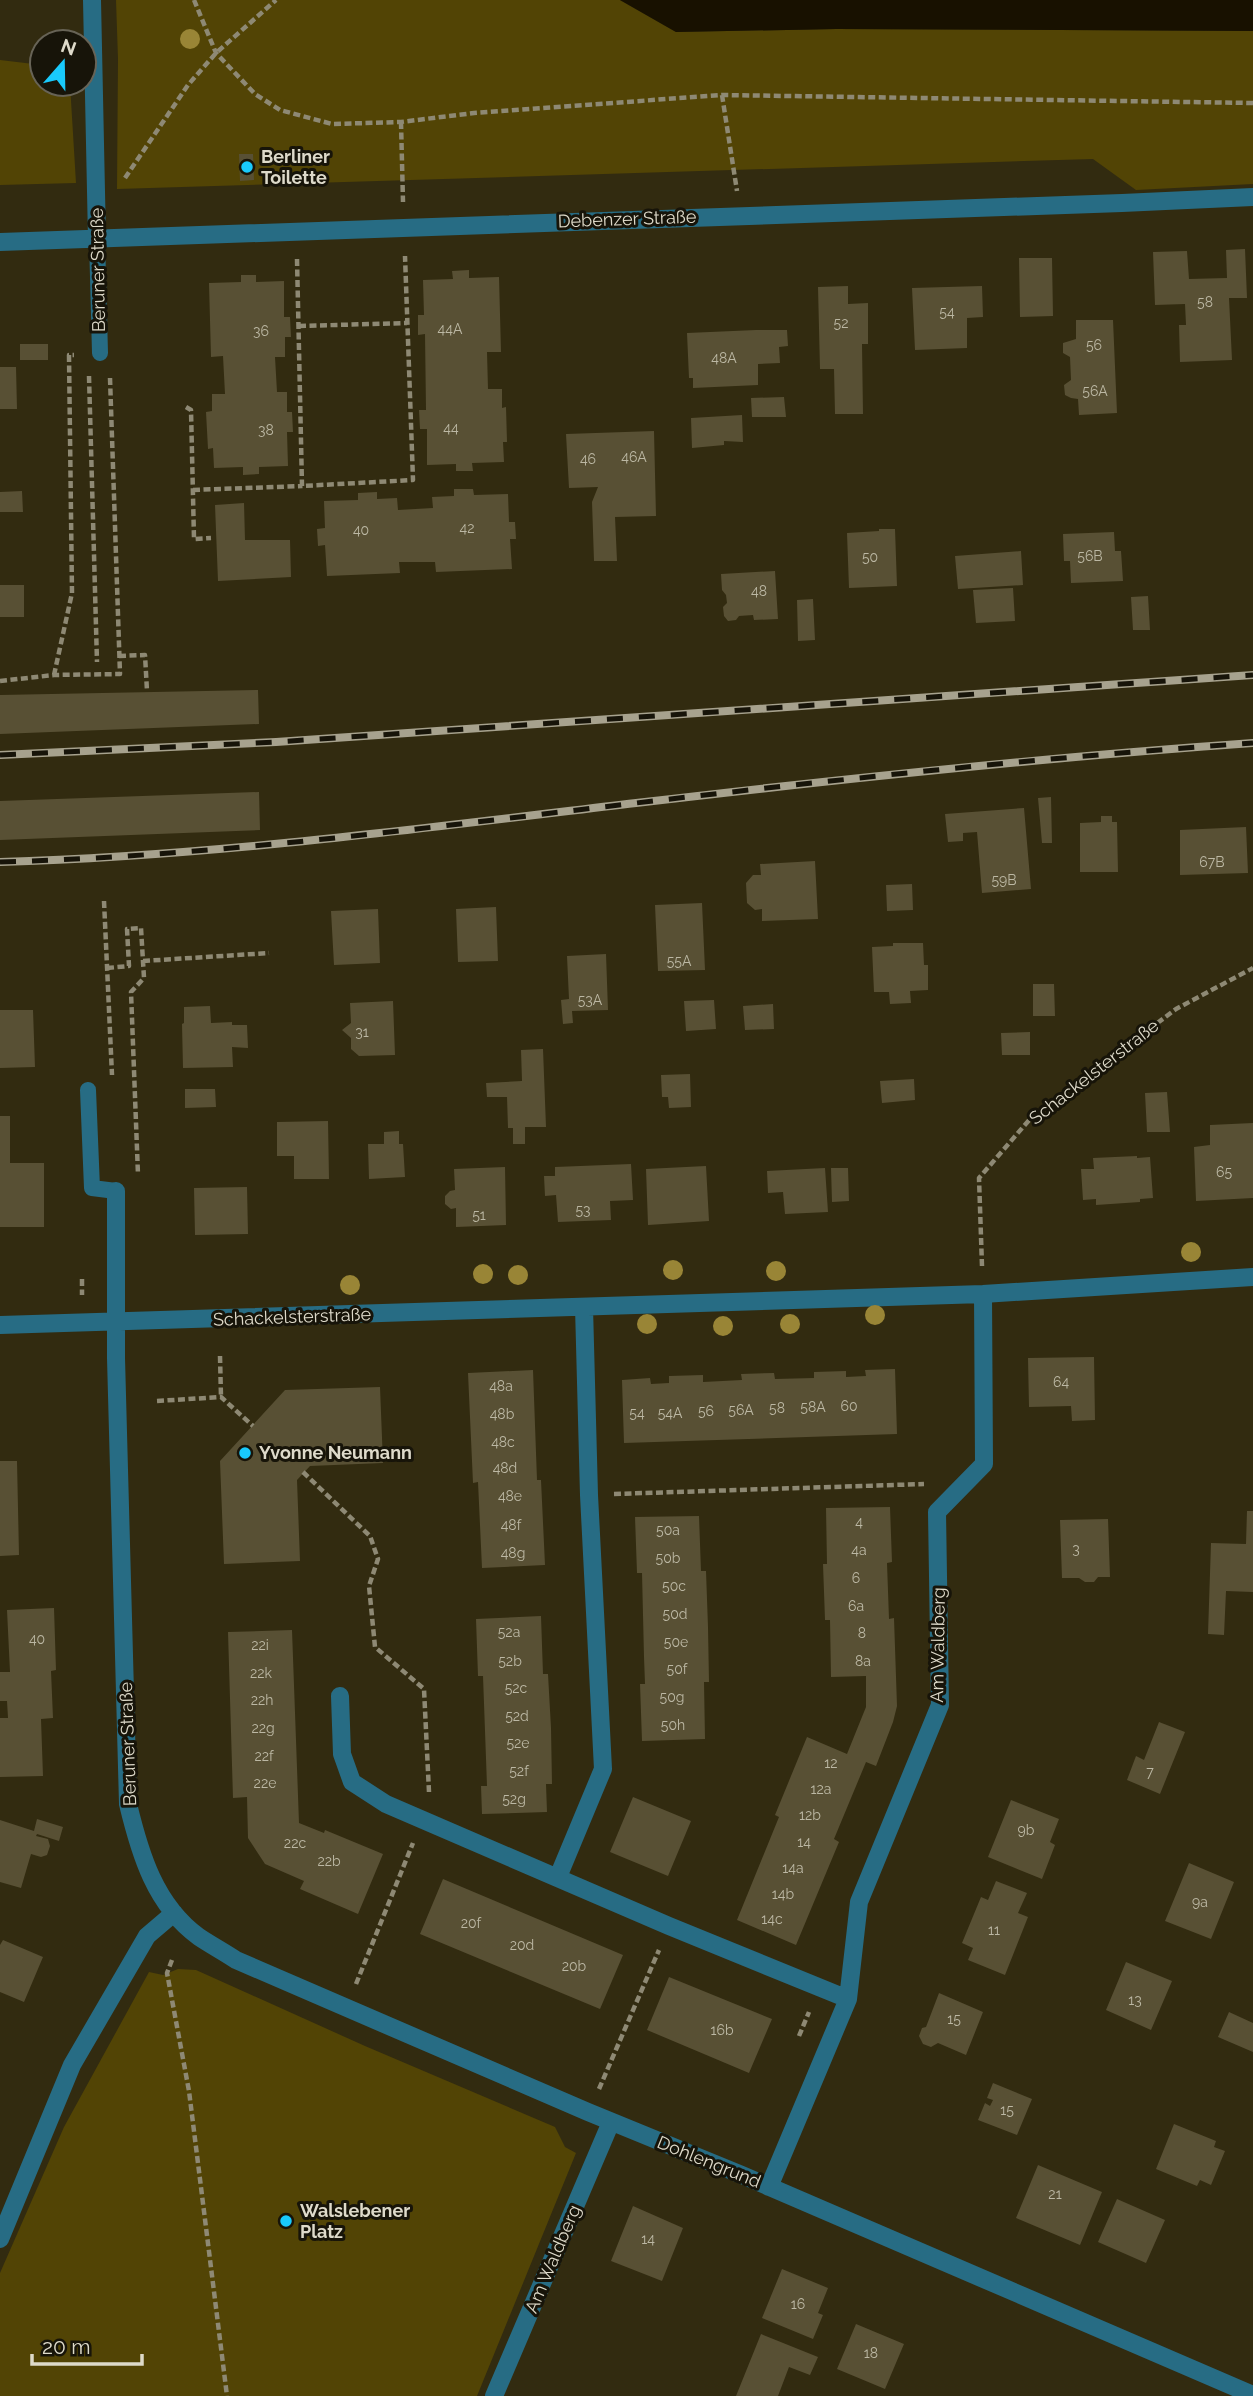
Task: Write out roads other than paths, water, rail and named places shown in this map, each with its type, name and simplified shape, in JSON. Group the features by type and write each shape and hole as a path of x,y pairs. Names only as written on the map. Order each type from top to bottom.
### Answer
{"street":[{"name":"Beruner Straße","path":"92,0 97,239"},
{"name":"Debenzer Straße","path":"0,242 1253,197"},
{"name":"Beruner Straße","path":"116,1191 116,1322 128,1804 138,1844 152,1881 174,1913"},
{"name":"Schackelsterstraße","path":"0,1325 983,1294 1253,1277"},
{"name":"Am Waldberg","path":"769,2187 848,1999 859,1902 940,1705 937,1512 984,1464 983,1294"},
{"path":"558,1877 603,1769 589,1495 584,1307"},
{"path":"340,1696 342,1754 352,1782 386,1804 669,1926 848,1999"},
{"path":"0,2239 72,2065 147,1936 174,1913"},
{"name":"Dohlengrund","path":"174,1913 197,1936 236,1960 1253,2395"},
{"name":"Am Waldberg","path":"494,2396 611,2122"}],"lane":[{"name":"Beruner Straße","path":"97,239 100,354"},
{"path":"88,1090 92,1188 116,1191"}],"railway":[{"path":"0,755 276,742 1253,675"},
{"path":"0,862 239,847 867,777 1253,743"}],"place":[{"name":"Berliner Toilette","path":"247,167"},
{"name":"Yvonne Neumann","path":"245,1453"},
{"name":"Walslebener Platz","path":"286,2221"}]}
